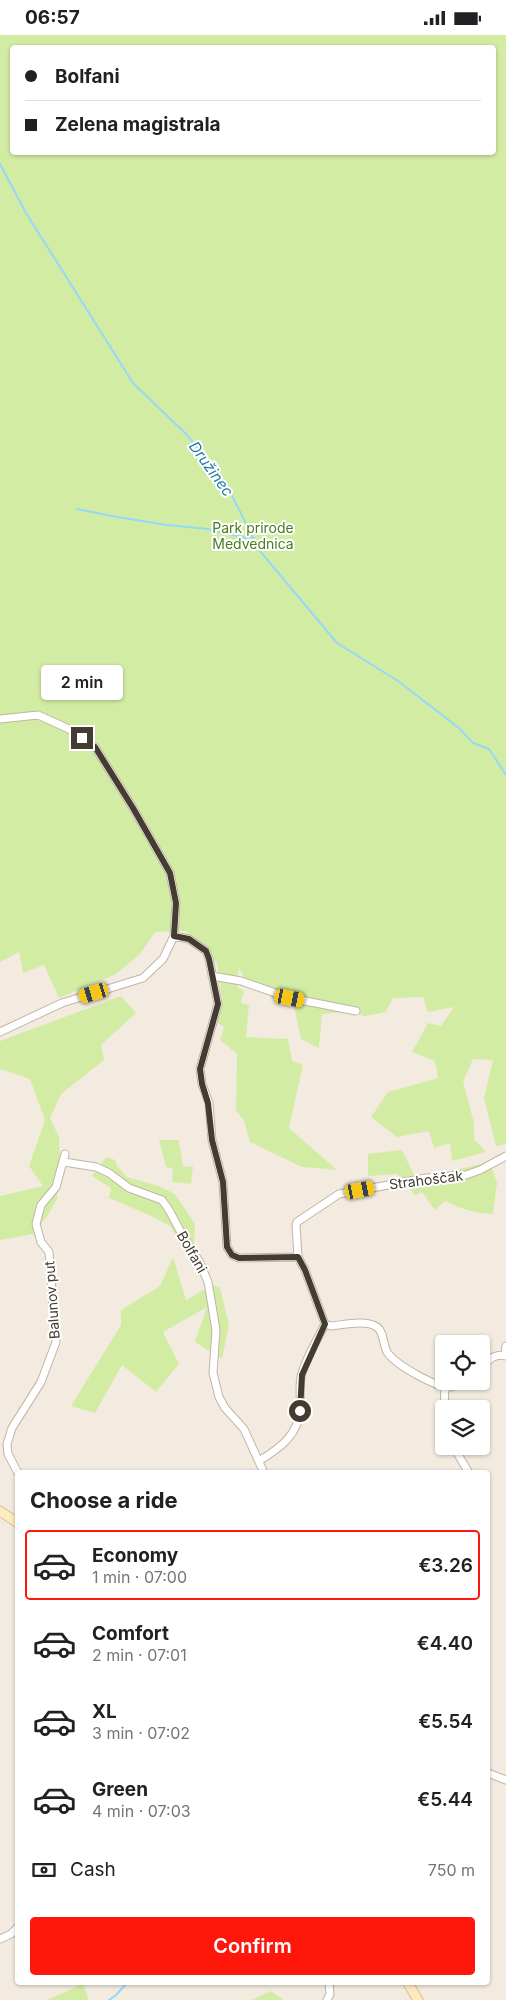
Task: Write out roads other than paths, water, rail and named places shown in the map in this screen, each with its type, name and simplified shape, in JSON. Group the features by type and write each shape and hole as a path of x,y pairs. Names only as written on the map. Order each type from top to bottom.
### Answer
{"street":[{"path":"0,719 38,715 69,729 95,747 170,873 176,903 174,936 162,959 143,978 62,1003 0,1032"},
{"path":"174,936 189,939 202,946 209,959 218,1004 200,1069 208,1103 212,1140 223,1182 227,1247 232,1255 239,1258 298,1257 305,1270 325,1324 302,1375 300,1411 296,1427 291,1437 260,1461"},
{"path":"212,976 241,981 290,998 356,1011"},
{"name":"Strahoščak","path":"298,1257 296,1245 297,1222 340,1194 426,1178 472,1174 506,1156"},
{"name":"Bolfani","path":"64,1158 110,1173 129,1188 162,1200 170,1209 184,1238 200,1261 208,1282 216,1330 213,1373 219,1397 225,1408 244,1429 263,1470"},
{"name":"Balunov put","path":"16,1470 8,1454 7,1444 12,1428 41,1382 56,1343 49,1252 41,1242 36,1224 41,1205 56,1187 64,1158"},
{"path":"325,1324 331,1326 366,1323 376,1326 391,1356 425,1379 435,1382"},
{"path":"490,1359 494,1356 506,1355 506,1346"},
{"path":"458,1455 467,1470"},
{"path":"0,1511 15,1521"},
{"path":"490,1774 506,1780"},
{"path":"0,1939 15,1930"},
{"path":"327,2000 330,1994 329,1985"},
{"path":"409,1985 418,2000"}],"waterway":[{"name":"Družinec","path":"0,164 26,213 133,383 187,435 227,486 260,551 337,643 398,681 459,728 473,743 489,749 506,775"},
{"path":"77,509 167,525 208,529 246,538 253,537"},
{"path":"109,2000 125,1985"}],"park label":[{"name":"Park prirode Medvednica","path":"253,536"}]}
